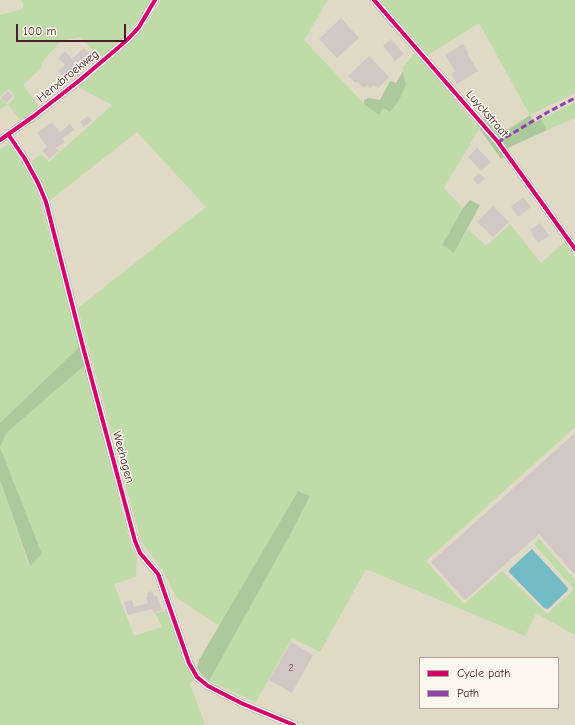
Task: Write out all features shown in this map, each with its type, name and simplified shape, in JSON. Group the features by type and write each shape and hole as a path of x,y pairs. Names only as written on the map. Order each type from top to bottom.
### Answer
{"street":[{"name":"Henxbroekweg","path":"0,140 80,80 130,37 139,27 155,0"},
{"name":"Luyckstraat","path":"374,0 498,142 575,249"},
{"name":"Weehagen","path":"8,134 38,183 46,202 83,348 135,541 140,553 158,574 189,663 197,676 208,686 241,703 294,725"}],"green space":[{"path":"21,0 151,0 137,21 122,39 100,59 81,37 61,41 42,62 42,67 23,85 39,107 20,120 8,105 15,97 9,89 0,97 0,15 23,9 23,3"},
{"path":"161,0 328,0 304,40 364,104 379,115 383,108 406,85 403,67 414,54 418,56 479,129 444,188 463,208 442,245 454,253 468,229 486,246 510,224 541,263 565,242 575,257 575,427 426,561 464,604 502,571 547,614 574,589 534,544 539,539 575,580 575,635 536,613 525,636 366,569 320,652 292,638 256,702 209,681 310,496 298,491 220,626 177,598 162,569 140,538 78,308 206,207 137,132 49,201 40,177 31,162 41,154 49,162 112,105 78,87 140,33"},
{"path":"380,0 575,0 575,93 530,115 479,23 428,55"},
{"path":"403,71 406,85 399,100 390,112 383,108 379,115 364,104 364,100 368,98 380,100 390,81 396,83"},
{"path":"0,99 8,105 0,109"},
{"path":"575,102 575,118 547,130 541,119"},
{"path":"530,115 534,123 541,119 547,130 508,148 510,152 501,159 477,125 484,118 495,130 501,131 509,129"},
{"path":"9,144 35,183 80,346 0,423 0,149"},
{"path":"470,200 480,205 454,253 442,245 463,208"},
{"path":"80,346 85,365 6,433 0,447 0,423"},
{"path":"85,365 127,530 132,548 137,558 136,577 114,584 134,636 162,627 155,613 168,611 189,671 196,680 192,681 190,684 205,725 0,725 0,480 29,566 42,554 0,447 5,433"},
{"path":"0,447 42,554 30,566 0,480"},
{"path":"298,491 310,496 209,681 197,668 199,660"}],"water":[{"path":"532,549 568,588 567,591 548,609 544,608 509,572 510,569"}],"building":[{"path":"341,18 359,38 337,58 319,39"},
{"path":"391,39 404,54 395,61 383,46"},
{"path":"463,44 478,71 457,84 451,74 455,71 445,55"},
{"path":"84,48 94,61 68,82 58,71 65,65 58,58 65,51 72,59"},
{"path":"369,56 389,77 378,88 374,85 370,88 367,85 364,88 348,76"},
{"path":"8,91 13,96 6,103 1,98"},
{"path":"88,116 92,121 84,127 80,122"},
{"path":"52,122 60,132 70,124 74,130 62,139 65,142 56,148 59,151 49,159 42,150 47,147 37,133"},
{"path":"477,148 491,162 481,171 468,157"},
{"path":"479,173 485,179 478,185 473,179"},
{"path":"523,197 531,207 518,217 511,207"},
{"path":"493,206 509,222 493,237 477,222"},
{"path":"540,223 549,236 538,243 530,230"},
{"path":"575,433 575,575 539,534 465,600 431,562"},
{"path":"152,591 154,596 157,596 162,610 154,613 152,609 128,615 124,602 132,600 134,607 148,603 146,597 148,597 147,593"},
{"path":"291,642 313,655 292,693 269,680"}],"marked path":[{"path":"498,142 548,112 575,98"}],"cycle path":[{"path":"0,140 34,116 119,47 139,27 155,0"},
{"path":"374,0 498,142 575,249"},
{"path":"8,134 25,159 46,202 135,541 140,553 158,574 189,663 197,677 208,686 241,703 294,725"}]}
